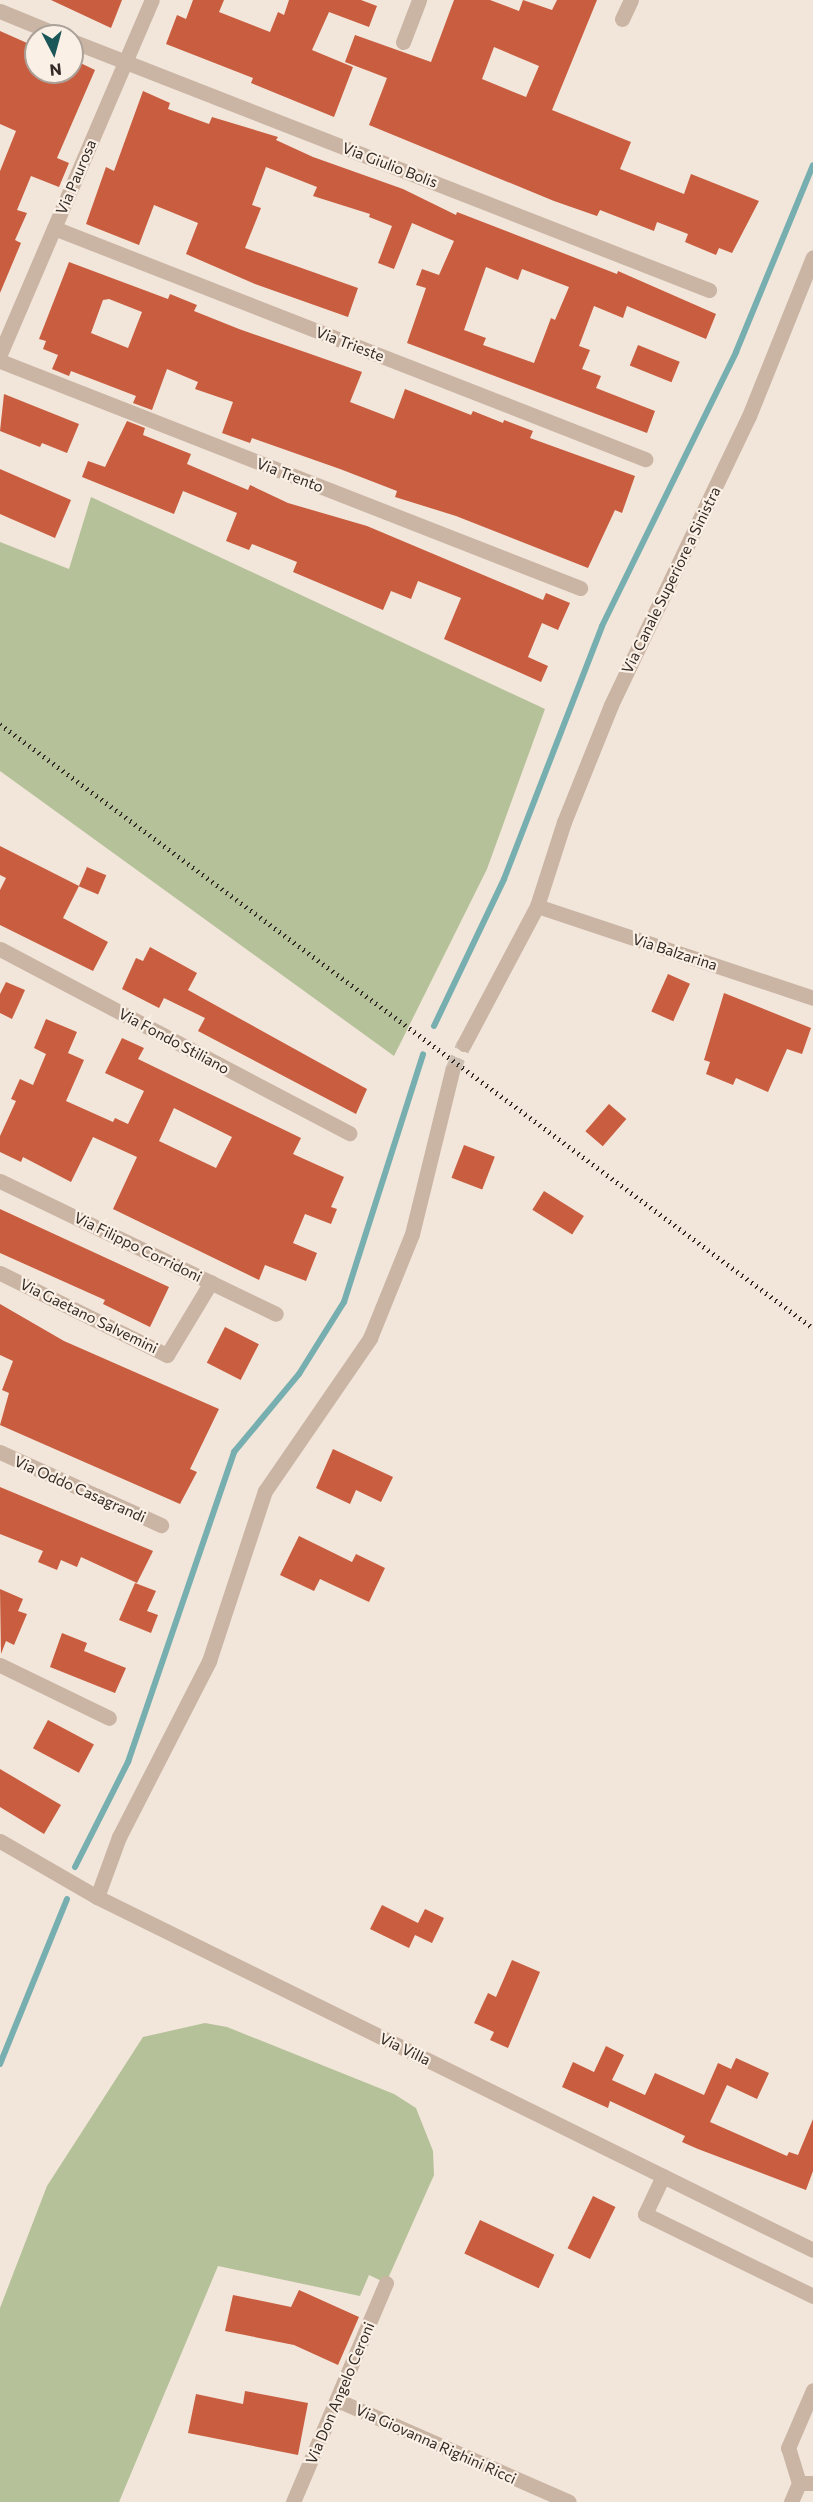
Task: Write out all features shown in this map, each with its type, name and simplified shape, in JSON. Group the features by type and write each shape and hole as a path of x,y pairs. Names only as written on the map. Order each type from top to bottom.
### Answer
{"street":[{"name":"Via Paurosa","path":"0,354 152,0"},
{"path":"402,42 419,0"},
{"path":"622,19 631,0"},
{"path":"0,11 32,24"},
{"name":"Via Giulio Bolis","path":"84,45 709,290"},
{"name":"Via Trieste","path":"54,228 645,459"},
{"name":"Via Canale Superiore a Sinistra","path":"464,1044 537,906 564,822 611,705 749,416 813,257"},
{"name":"Via Trento","path":"0,361 580,588"},
{"name":"Via Balzarina","path":"537,906 813,998"},
{"name":"Via Fondo Stiliano","path":"0,949 349,1132"},
{"path":"98,1897 119,1838 209,1661 265,1491 370,1338 412,1234 452,1071"},
{"name":"Via Filippo Corridoni","path":"0,1181 276,1314"},
{"name":"Via Gaetano Salvemini","path":"0,1273 167,1355 211,1282"},
{"name":"Via Oddo Casagrandi","path":"0,1452 161,1525"},
{"path":"0,1665 109,1718"},
{"name":"Via Villa","path":"0,1841 98,1897 813,2250"},
{"path":"663,2176 645,2214 813,2296"},
{"name":"Via Don Angelo Ceroni","path":"293,2502 386,2283"},
{"path":"791,2502 806,2483 788,2448 813,2390"},
{"name":"Via Giovanna Righini Ricci","path":"337,2400 569,2502"}],"green space":[{"path":"91,497 545,709 487,869 394,1056 0,771 0,542 69,569"},
{"path":"205,2023 227,2027 394,2094 416,2108 433,2151 434,2175 386,2283 369,2275 360,2296 218,2266 119,2502 0,2502 0,2308 47,2186 143,2037"}],"building":[{"path":"51,0 122,0 111,28"},
{"path":"193,0 224,0 219,12 270,32 278,12 284,15 289,0 361,0 377,6 369,27 329,12 312,50 353,67 334,117 251,83 253,78 166,44 177,15 186,19"},
{"path":"454,0 490,0 519,11 523,0 552,10 557,0 597,0 552,110 631,142 620,169 684,194 691,174 759,201 732,253 719,248 716,255 685,242 688,234 657,222 654,231 600,210 597,216 554,201 369,125 387,78 345,62 355,35 431,62","holes":["494,47 539,66 526,97 482,79"]},
{"path":"0,31 24,42 24,84 84,84 84,65 95,70 57,158 69,163 59,187 31,176 17,210 27,213 15,240 21,243 0,293 0,171 16,131 0,124"},
{"path":"143,91 170,103 168,109 209,124 212,117 278,137 276,140 313,157 403,189 456,215 457,212 617,274 618,271 716,314 706,339 627,306 623,318 594,306 579,346 590,350 582,369 601,376 596,388 655,411 647,433 407,343 426,288 416,285 422,269 439,275 454,241 412,223 394,269 378,263 392,226 369,217 370,214 313,196 317,187 266,167 252,205 261,208 245,248 358,288 348,317 255,284 186,254 198,223 154,205 139,245 86,224 106,167 114,171","holes":["486,267 518,280 522,269 569,287 555,320 551,318 534,363 483,345 486,338 464,330"]},
{"path":"69,262 168,299 170,294 197,305 194,311 362,372 350,402 394,419 405,389 471,415 473,411 503,423 504,420 533,431 530,438 635,476 622,513 615,510 588,568 456,516 395,497 397,491 340,469 252,438 250,443 222,433 233,402 195,389 198,382 167,369 152,410 133,403 136,396 71,371 69,376 52,369 58,355 43,349 46,341 39,339","holes":["109,299 142,312 128,348 91,333 103,300"]},
{"path":"638,345 680,362 671,382 630,365"},
{"path":"4,394 79,424 67,453 42,443 40,447 0,431"},
{"path":"127,421 145,428 143,435 191,454 187,464 248,490 250,485 288,503 367,526 543,600 546,593 570,603 558,630 542,623 528,657 548,666 541,682 444,639 461,598 418,581 411,599 391,591 383,610 293,572 297,562 252,544 249,550 226,541 237,513 183,491 174,514 82,477 88,461 105,467"},
{"path":"0,469 71,500 55,538 0,514"},
{"path":"0,846 79,886 63,918 108,942 93,971 0,925 0,890 6,878 0,875"},
{"path":"87,867 106,875 98,895 79,886"},
{"path":"150,947 197,973 188,990 367,1089 356,1114 198,1031 205,1018 164,998 159,1008 122,989 136,958 143,961"},
{"path":"668,974 690,984 673,1021 651,1011"},
{"path":"6,982 25,990 12,1019 0,1013 0,994"},
{"path":"724,993 811,1028 802,1054 787,1049 768,1092 736,1078 733,1085 706,1074 710,1062 704,1060"},
{"path":"46,1019 77,1032 68,1053 84,1060 66,1101 113,1122 115,1118 128,1124 144,1091 105,1073 122,1038 144,1048 138,1059 301,1138 293,1154 344,1177 331,1207 337,1209 331,1224 305,1214 293,1243 317,1253 306,1281 265,1265 259,1280 113,1209 137,1157 93,1137 71,1182 23,1157 21,1162 0,1152 0,1136 16,1101 11,1099 20,1079 33,1085 46,1054 34,1048","holes":["174,1108 232,1137 216,1168 159,1141"]},
{"path":"609,1104 626,1119 603,1146 585,1131"},
{"path":"464,1145 495,1157 482,1190 451,1178"},
{"path":"544,1191 584,1216 572,1235 532,1210"},
{"path":"0,1209 169,1287 150,1327 103,1304 105,1300 0,1253"},
{"path":"0,1304 64,1341 219,1409 190,1469 197,1472 180,1504 0,1425 9,1393 2,1390 13,1361 0,1355"},
{"path":"225,1327 259,1344 241,1380 207,1363"},
{"path":"333,1449 393,1477 381,1502 356,1490 350,1504 316,1488"},
{"path":"0,1487 153,1551 137,1583 81,1557 77,1567 61,1560 57,1570 38,1562 43,1551 0,1534"},
{"path":"299,1536 352,1562 356,1554 385,1568 369,1602 320,1579 314,1591 280,1575"},
{"path":"135,1583 156,1591 147,1611 158,1615 151,1633 119,1620"},
{"path":"0,1589 23,1599 18,1611 27,1614 14,1645 6,1641 1,1654"},
{"path":"62,1633 87,1643 84,1651 126,1668 115,1693 50,1667"},
{"path":"48,1720 94,1744 79,1773 33,1748"},
{"path":"0,1769 61,1805 44,1834 0,1807"},
{"path":"382,1905 418,1923 425,1909 444,1918 432,1943 415,1935 409,1948 370,1929"},
{"path":"512,1960 540,1972 508,2048 490,2040 494,2032 474,2023 488,1993 496,1997"},
{"path":"606,2046 624,2055 612,2080 645,2095 655,2073 704,2095 718,2063 731,2069 736,2058 769,2073 757,2099 727,2085 710,2122 787,2156 789,2152 798,2155 813,2119 813,2171 806,2190 682,2142 685,2136 610,2101 608,2108 562,2087 573,2062 594,2072"},
{"path":"593,2196 615,2207 590,2259 568,2248"},
{"path":"480,2220 554,2255 539,2288 464,2254"},
{"path":"299,2290 359,2317 338,2365 294,2345 225,2331 233,2295 291,2307"},
{"path":"245,2391 308,2403 298,2455 188,2433 196,2394 243,2404"}],"waterway":[{"path":"434,1026 504,879 602,626 736,352 813,165"},
{"path":"75,1867 128,1762 234,1452 299,1374 344,1302 423,1054"},
{"path":"0,2064 67,1899"}],"tunnel":[{"path":"452,1071 464,1044"}],"railway":[{"path":"0,724 813,1328"}]}
